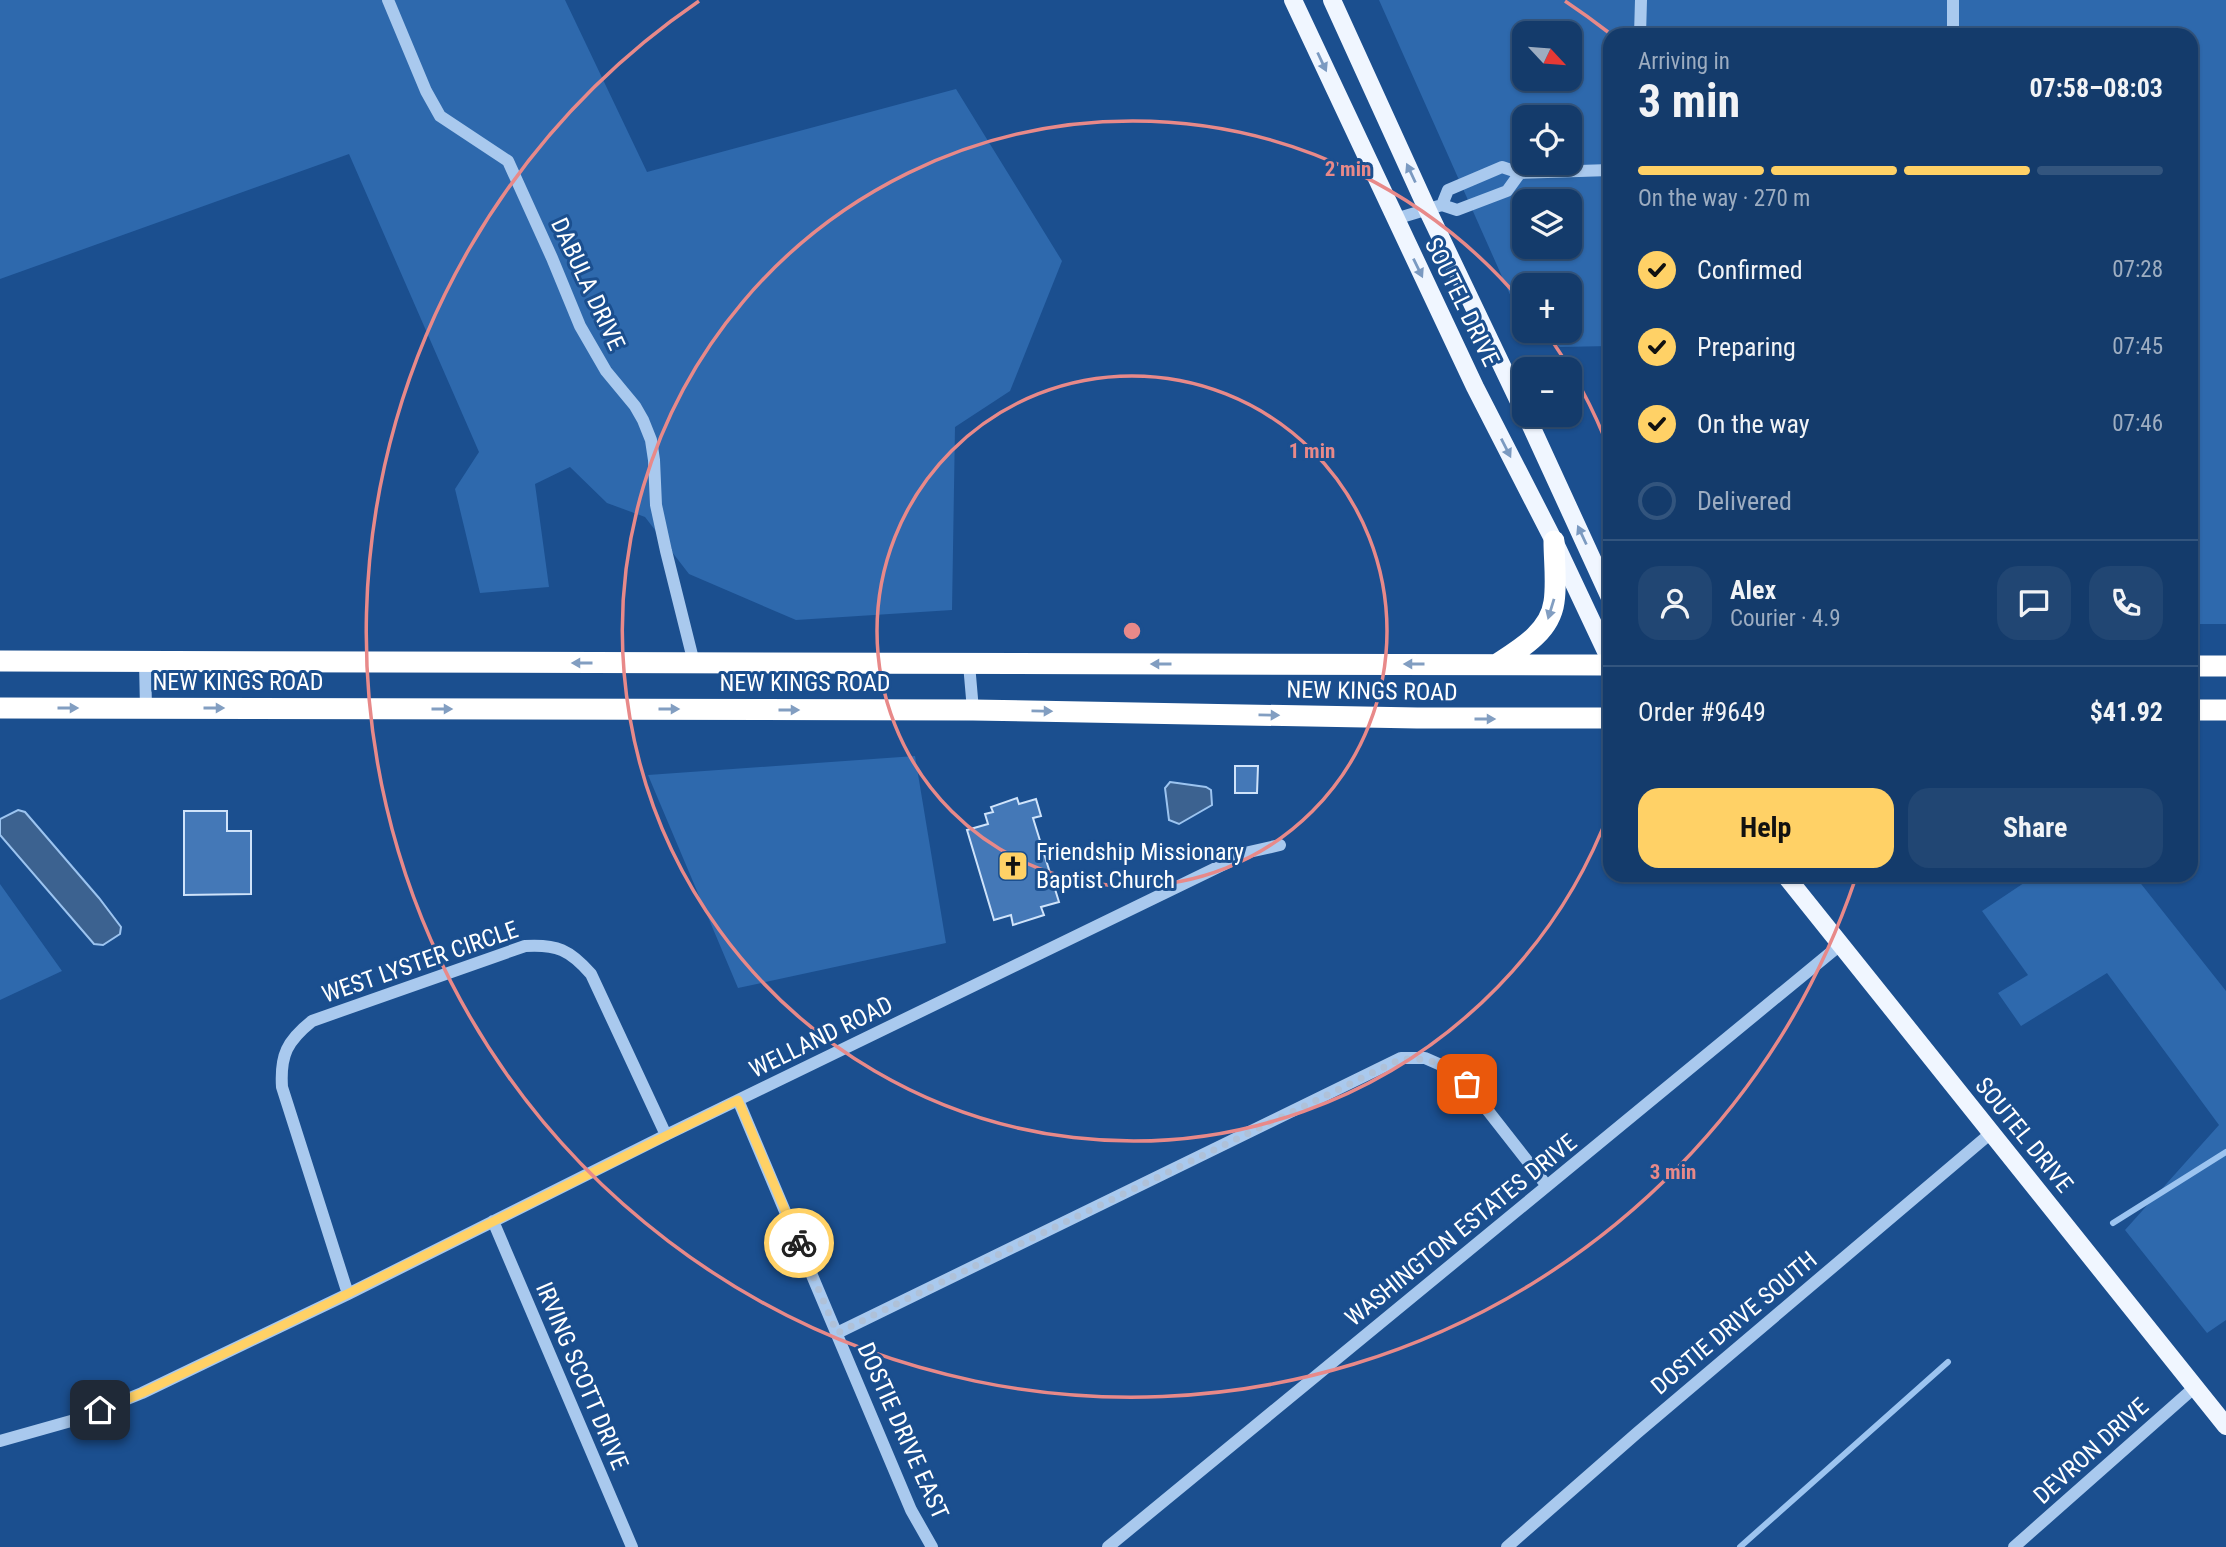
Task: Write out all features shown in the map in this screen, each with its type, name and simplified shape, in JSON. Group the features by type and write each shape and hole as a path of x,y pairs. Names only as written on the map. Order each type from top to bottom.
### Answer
{"highway":[{"path":"1496,665 1544,628 1554,604 1554,541"},
{"name":"NEW KINGS ROAD","path":"0,662 1603,663"},
{"path":"2198,666 2226,666"},
{"name":"NEW KINGS ROAD","path":"0,708 973,710 1417,718 1603,718"},
{"path":"2198,710 2226,710"}],"main road":[{"name":"SOUTEL DRIVE","path":"1293,0 1475,387 1554,541 1603,648"},
{"name":"SOUTEL DRIVE","path":"1332,0 1435,208 1512,383"},
{"name":"SOUTEL DRIVE","path":"1531,427 1603,583"},
{"name":"SOUTEL DRIVE","path":"1790,882 2226,1426"}],"street":[{"name":"DABULA DRIVE","path":"388,0 426,91 440,116 508,162 580,326 606,371 643,420 652,450 656,505 663,540 694,663"},
{"path":"1640,28 1641,0"},
{"path":"1953,28 1954,0"},
{"path":"1435,208 1448,190 1502,167 1512,170"},
{"path":"1582,171 1603,170"},
{"path":"1395,219 1435,208 1457,210 1507,191 1519,175"},
{"path":"145,662 146,708"},
{"path":"969,664 973,710"},
{"name":"WELLAND ROAD","path":"0,1441 78,1419 142,1393 1249,852 1280,845"},
{"name":"WASHINGTON ESTATES DRIVE","path":"1108,1547 1840,944"},
{"name":"WEST LYSTER CIRCLE","path":"348,1294 282,1087 281,1066 287,1046 297,1032 312,1021 525,946 560,948 576,957 591,974 666,1135"},
{"path":"837,1333 1401,1059 1426,1058 1450,1069 1467,1084 1547,1186"},
{"name":"DOSTIE DRIVE EAST","path":"738,1100 911,1510 932,1547"},
{"name":"DOSTIE DRIVE SOUTH","path":"1507,1547 1990,1133"},
{"name":"IRVING SCOTT DRIVE","path":"493,1222 632,1547"},
{"name":"DEVRON DRIVE","path":"2014,1547 2195,1387"}],"shaded area":[{"path":"0,0 565,0 647,172 956,89 1062,261 1010,391 955,427 952,610 796,620 689,574 645,517 607,503 570,467 535,484 549,587 480,593 455,489 479,452 349,154 0,279"},
{"path":"1379,0 2226,0 2226,624 2198,624 2198,28 1603,28 1603,346 1560,347 1553,343 1582,343 1582,273 1512,273 1512,299"},
{"path":"915,756 946,943 738,988 648,775"},
{"path":"1170,782 1206,787 1211,790 1212,805 1179,824 1169,820 1165,788"},
{"path":"18,810 25,812 99,898 121,927 120,934 103,945 94,944 0,835 0,819"},
{"path":"2026,882 2140,882 2226,991 2226,1320 2207,1333 2125,1230 2219,1125 2107,973 2021,1026 1998,993 2028,975 1982,911"},
{"path":"0,884 62,971 0,1000"}],"building":[{"path":"1235,766 1258,766 1257,793 1235,793"},
{"name":"Friendship Missionary Baptist Church","path":"1017,798 1019,804 1036,799 1041,816 1033,818 1059,902 1041,907 1044,915 1013,925 1011,915 994,920 967,830 988,824 985,814 993,812 991,807"},
{"path":"184,811 227,811 227,831 251,831 251,894 184,895"}],"waterway":[{"path":"2113,1223 2226,1152"},
{"path":"1740,1547 1948,1362"}],"way so far":[{"path":"799,1243 837,1333 1401,1059 1426,1058 1450,1069 1467,1084"}],"place":[{"name":"Friendship Missionary Baptist Church","path":"1013,866"}],"route":[{"path":"100,1410 142,1393 325,1305 738,1100 799,1243"}]}
